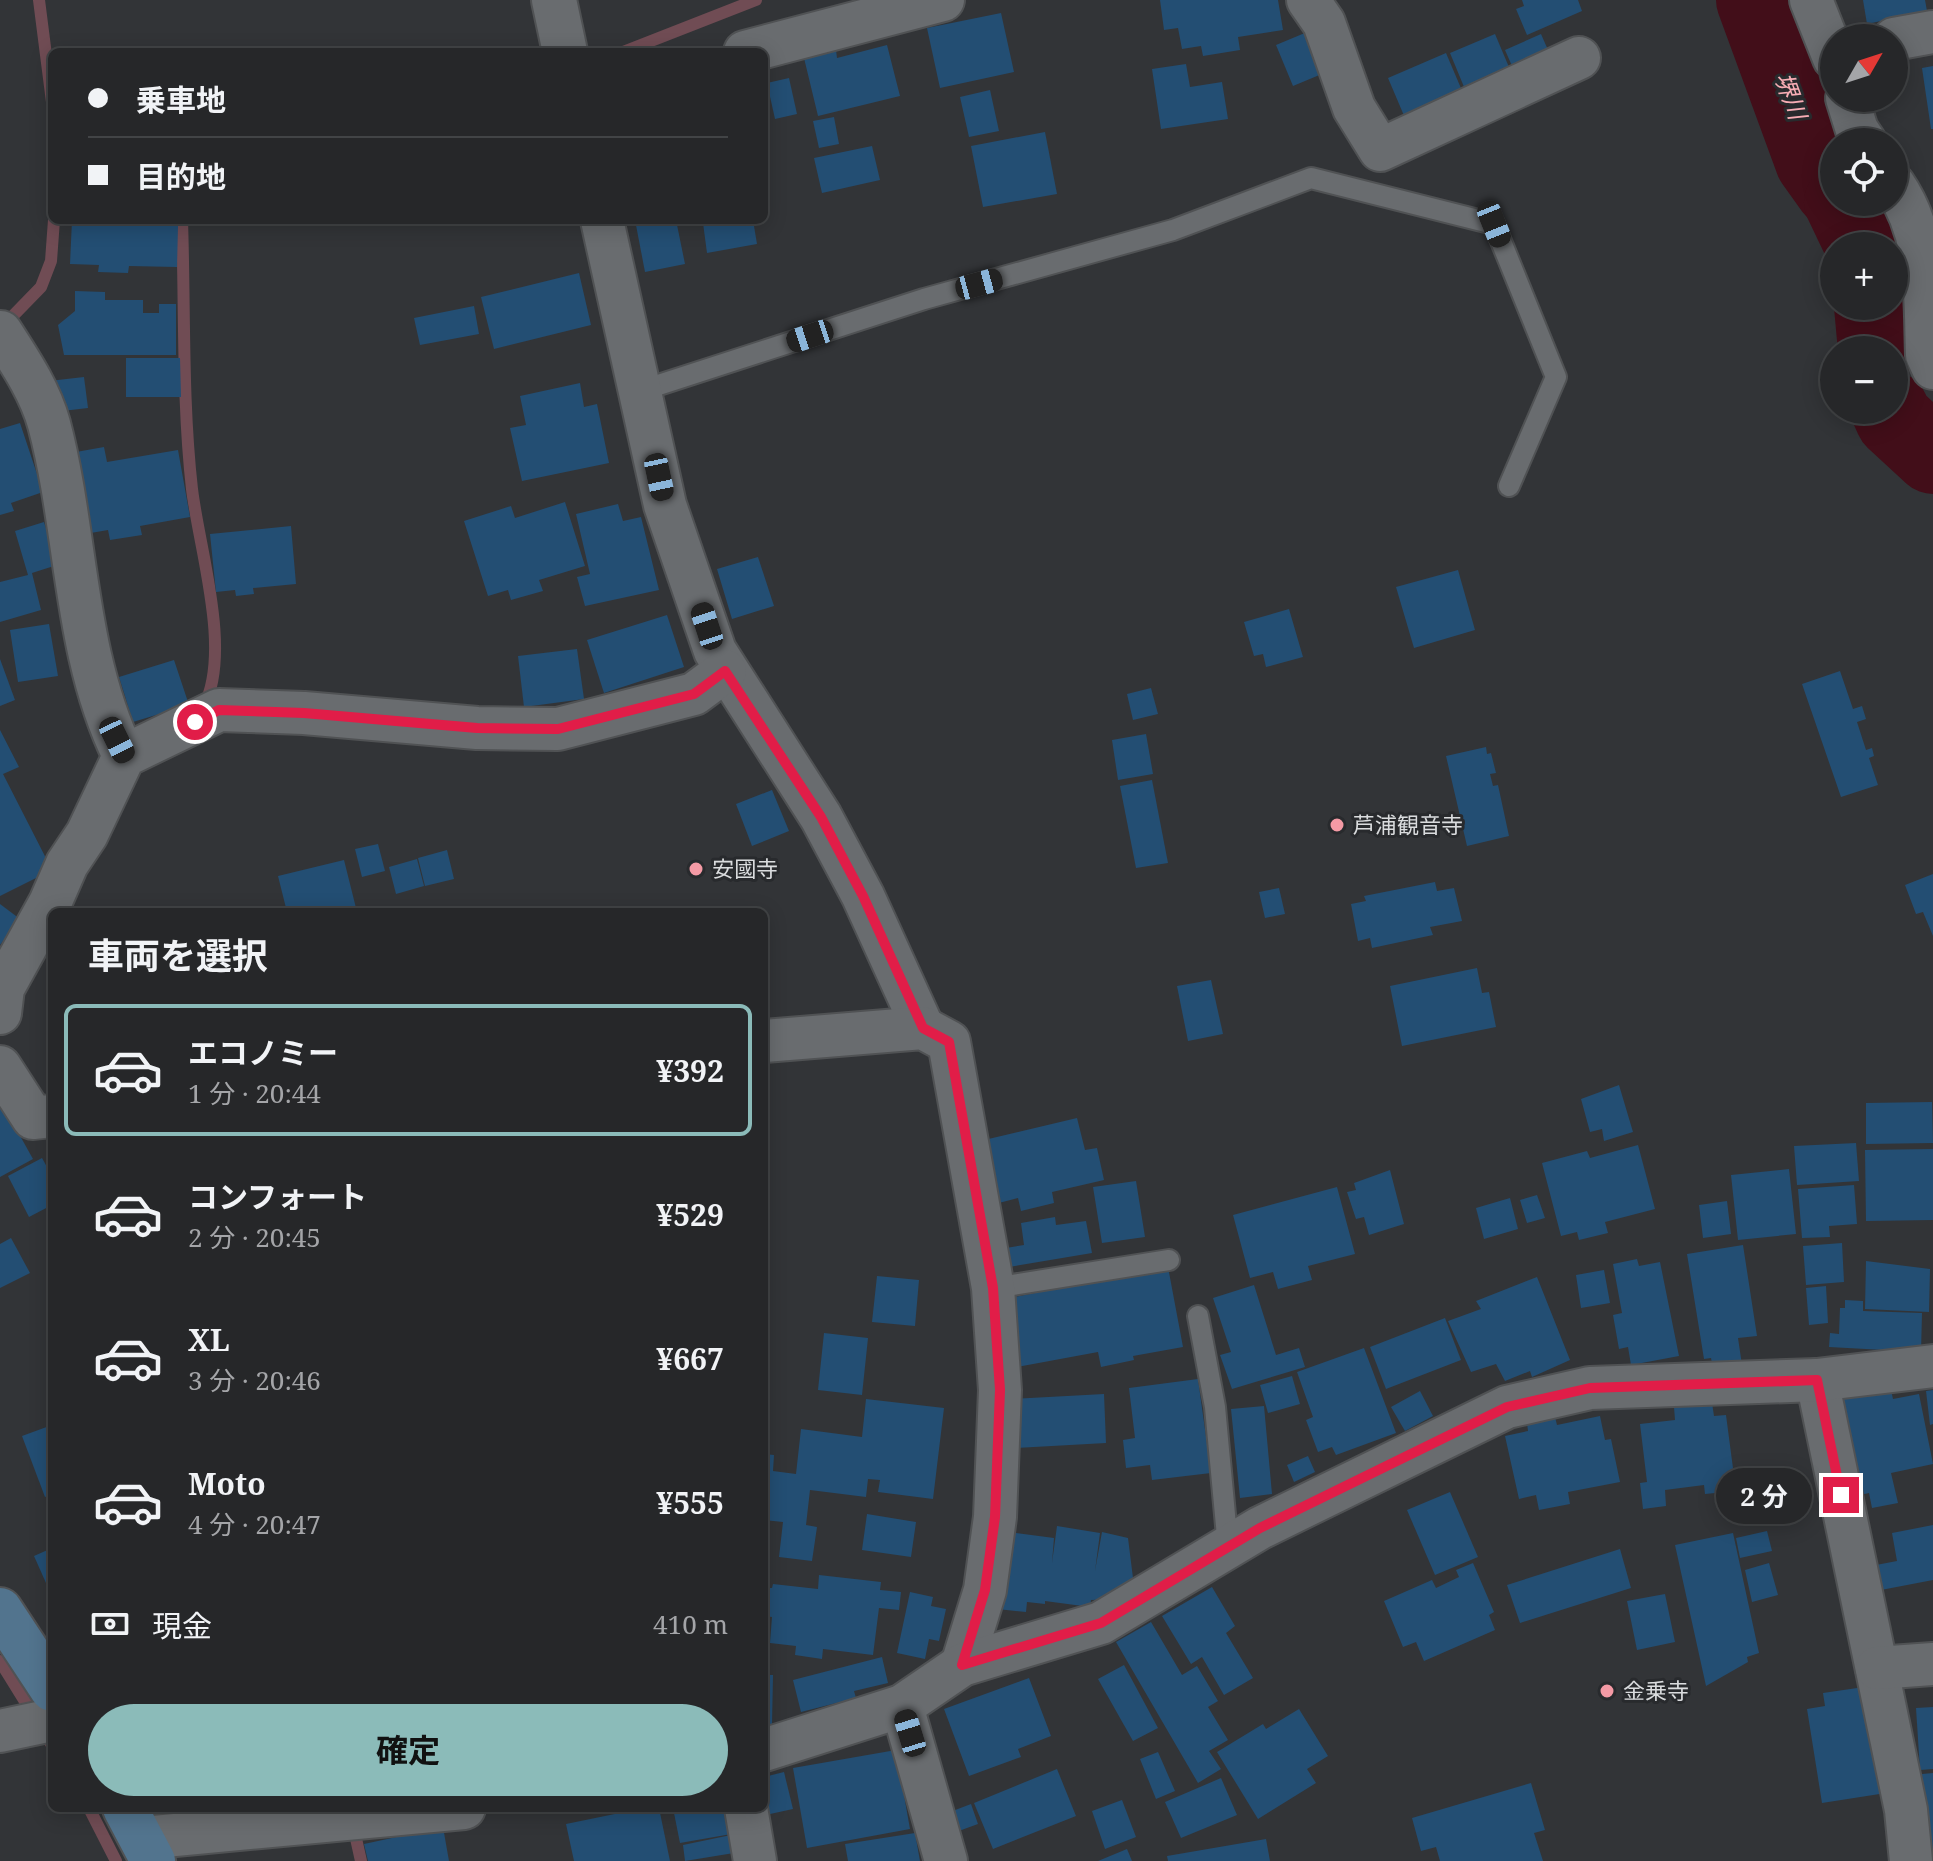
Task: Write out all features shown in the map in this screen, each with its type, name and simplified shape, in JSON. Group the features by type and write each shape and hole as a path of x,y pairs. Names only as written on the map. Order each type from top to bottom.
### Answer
{"main road":[{"path":"0,1610 48,1683"}],"street":[{"path":"554,0 564,48"},
{"path":"760,48 943,0"},
{"path":"1308,0 1324,23 1354,108 1380,150 1579,58"},
{"path":"1811,0 1821,24"},
{"path":"1908,36 1933,32"},
{"path":"1908,206 1923,252 1927,355 1933,368"},
{"path":"603,224 665,505 715,651 821,817 863,896 923,1028"},
{"path":"1,332 26,371 48,422 91,667 109,724 124,756"},
{"path":"0,1013 3,988 67,864 87,834 124,756 219,710 304,713 477,728 558,729 694,694 725,671"},
{"path":"768,1041 923,1028 949,1042 993,1288 1000,1390 995,1517 985,1590 962,1665"},
{"path":"0,1067 46,1124"},
{"path":"768,1749 902,1706 962,1665 1101,1623 1228,1547 1415,1450 1507,1407 1590,1388 1817,1380 1933,1366"},
{"path":"1817,1380 1906,1810 1911,1861"},
{"path":"1877,1668 1933,1664"},
{"path":"902,1706 946,1861"},
{"path":"0,1731 48,1721"},
{"path":"140,1836 427,1812"},
{"path":"747,1812 755,1861"}],"lane":[{"path":"640,391 924,299 1173,230 1311,178 1494,224 1556,377 1509,486"},
{"path":"993,1288 1169,1260"},
{"path":"1198,1316 1215,1407 1228,1547"}],"building":[{"path":"1160,0 1278,0 1283,30 1238,37 1240,50 1203,56 1201,46 1182,49 1178,28 1164,30"},
{"path":"1522,0 1578,0 1582,11 1527,35 1516,9 1524,6"},
{"path":"1863,0 1925,0 1927,11 1867,24"},
{"path":"1001,13 1014,72 940,88 927,28"},
{"path":"1312,30 1329,71 1293,86 1276,45"},
{"path":"1495,34 1514,79 1469,99 1450,53"},
{"path":"1541,34 1552,59 1516,75 1505,50"},
{"path":"887,45 900,96 818,116 804,58 836,50 837,58"},
{"path":"1446,53 1466,100 1408,125 1388,78"},
{"path":"1186,64 1190,87 1222,82 1228,119 1161,129 1152,69"},
{"path":"1933,66 1933,129 1931,129 1922,68"},
{"path":"789,78 797,114 775,119 768,83"},
{"path":"990,90 999,131 969,137 960,97"},
{"path":"834,117 839,144 819,148 813,121"},
{"path":"1045,132 1057,194 983,207 971,146"},
{"path":"872,146 880,180 822,193 814,158"},
{"path":"72,224 178,226 177,267 129,266 128,273 98,272 99,265 70,264"},
{"path":"636,224 677,224 685,264 645,272"},
{"path":"703,224 754,224 757,244 707,253"},
{"path":"579,273 591,325 494,349 481,297"},
{"path":"75,291 105,292 105,300 143,300 143,313 159,313 159,304 176,304 176,355 64,355 58,325 75,311"},
{"path":"474,306 479,334 420,345 414,318"},
{"path":"126,358 180,358 181,397 126,397"},
{"path":"84,377 88,408 54,412 49,381"},
{"path":"580,383 584,407 597,404 609,463 522,481 510,428 526,425 520,396"},
{"path":"20,423 43,492 11,503 14,511 0,515 0,429"},
{"path":"104,447 107,462 178,450 190,517 140,526 142,535 110,540 108,530 85,534 76,452"},
{"path":"565,502 585,566 539,580 543,591 511,600 508,590 488,596 464,521 511,506 515,518"},
{"path":"618,504 623,521 641,517 659,590 585,606 577,577 590,574 576,514"},
{"path":"44,522 57,565 32,573 41,610 0,622 0,582 28,575 15,531"},
{"path":"291,526 296,584 253,588 254,594 236,596 235,590 216,592 210,534"},
{"path":"758,557 774,606 732,619 717,569"},
{"path":"1458,570 1475,630 1414,648 1396,587"},
{"path":"1289,609 1303,657 1266,667 1263,654 1254,656 1244,622"},
{"path":"667,615 684,667 604,693 587,640"},
{"path":"49,624 58,676 18,682 10,630"},
{"path":"577,649 584,699 524,707 518,656"},
{"path":"0,659 15,700 0,706"},
{"path":"174,660 189,705 133,722 119,677"},
{"path":"1840,671 1853,709 1862,706 1866,719 1857,722 1866,750 1872,748 1874,756 1869,758 1878,785 1841,797 1802,684"},
{"path":"1151,688 1158,714 1133,720 1127,694"},
{"path":"0,730 19,767 3,774 52,870 0,896"},
{"path":"1146,734 1153,774 1118,780 1112,740"},
{"path":"1486,747 1487,754 1491,753 1496,773 1490,774 1493,786 1498,785 1509,836 1467,846 1446,756"},
{"path":"1152,780 1168,863 1136,868 1120,786"},
{"path":"772,790 789,831 752,846 736,804"},
{"path":"378,844 385,871 362,877 355,849"},
{"path":"447,850 454,879 425,886 418,858"},
{"path":"417,859 424,886 396,894 389,867"},
{"path":"344,860 356,908 286,908 278,876"},
{"path":"1933,874 1933,936 1923,912 1916,914 1905,885"},
{"path":"1435,882 1437,891 1454,888 1462,921 1430,927 1433,935 1372,948 1370,938 1358,941 1351,904 1366,901 1364,896"},
{"path":"1279,888 1285,914 1265,918 1259,892"},
{"path":"0,904 20,919 0,945"},
{"path":"1477,968 1482,993 1489,992 1496,1027 1402,1046 1390,986"},
{"path":"1211,980 1223,1034 1188,1041 1177,986"},
{"path":"1619,1085 1633,1132 1604,1141 1602,1129 1590,1132 1581,1099"},
{"path":"0,1100 33,1159 0,1177"},
{"path":"1932,1102 1933,1143 1866,1144 1866,1103"},
{"path":"1077,1118 1085,1150 1097,1148 1104,1180 1052,1192 1054,1203 1021,1211 1018,1198 995,1204 980,1141"},
{"path":"1856,1143 1859,1181 1797,1185 1794,1146"},
{"path":"1638,1145 1655,1209 1605,1222 1608,1233 1579,1240 1577,1232 1561,1236 1542,1163 1587,1151 1590,1158"},
{"path":"1933,1149 1933,1220 1866,1221 1865,1150"},
{"path":"42,1158 48,1169 48,1207 29,1217 8,1176"},
{"path":"1789,1169 1796,1234 1738,1240 1731,1175"},
{"path":"1390,1170 1404,1224 1369,1235 1364,1217 1356,1219 1347,1192 1356,1190 1354,1183"},
{"path":"1136,1181 1145,1237 1102,1243 1093,1187"},
{"path":"1854,1185 1857,1224 1829,1226 1830,1237 1802,1238 1798,1189"},
{"path":"1337,1187 1355,1254 1308,1266 1312,1280 1278,1289 1273,1272 1250,1278 1233,1215"},
{"path":"1537,1195 1545,1218 1527,1223 1520,1200"},
{"path":"1510,1198 1518,1229 1484,1239 1476,1208"},
{"path":"1727,1201 1731,1234 1703,1238 1699,1205"},
{"path":"1055,1217 1056,1225 1086,1221 1092,1253 1003,1268 1000,1249 1024,1245 1021,1223"},
{"path":"11,1238 30,1273 0,1288 0,1244"},
{"path":"1842,1243 1844,1282 1806,1285 1803,1246"},
{"path":"1743,1245 1757,1336 1738,1338 1742,1365 1713,1369 1711,1358 1704,1359 1687,1254"},
{"path":"1637,1259 1639,1266 1660,1262 1679,1356 1631,1365 1628,1347 1619,1349 1613,1315 1622,1313 1613,1264"},
{"path":"1866,1261 1930,1269 1929,1312 1865,1309"},
{"path":"1168,1267 1183,1347 1133,1356 1134,1360 1101,1367 1098,1352 1017,1367 1004,1299"},
{"path":"1604,1270 1610,1303 1581,1308 1576,1275"},
{"path":"877,1276 919,1280 915,1326 872,1322"},
{"path":"1537,1277 1570,1360 1532,1377 1530,1371 1505,1381 1496,1364 1471,1372 1448,1321 1481,1309 1476,1301"},
{"path":"1254,1285 1276,1355 1299,1348 1305,1367 1232,1389 1220,1355 1231,1352 1213,1298"},
{"path":"1826,1286 1828,1323 1809,1325 1806,1288"},
{"path":"1845,1300 1863,1301 1863,1311 1922,1313 1921,1352 1829,1347 1830,1333 1839,1334 1840,1308 1845,1308"},
{"path":"1445,1318 1461,1360 1386,1389 1370,1347"},
{"path":"824,1333 868,1338 862,1395 818,1390"},
{"path":"1364,1348 1396,1433 1336,1455 1332,1447 1318,1452 1306,1420 1313,1417 1297,1372"},
{"path":"1292,1376 1300,1404 1268,1413 1260,1385"},
{"path":"1198,1379 1211,1473 1152,1480 1150,1465 1126,1468 1123,1440 1135,1438 1129,1388"},
{"path":"1860,1389 1861,1396 1891,1390 1893,1399 1919,1394 1933,1464 1891,1473 1898,1503 1872,1508 1869,1493 1856,1496 1834,1394"},
{"path":"1933,1390 1933,1424 1930,1425 1926,1391"},
{"path":"1420,1391 1433,1416 1405,1431 1391,1407"},
{"path":"1104,1394 1106,1443 1014,1448 1012,1399"},
{"path":"866,1399 944,1408 933,1499 878,1492 880,1480 868,1479 866,1497 810,1490 806,1525 817,1527 812,1561 779,1557 783,1522 768,1520 768,1454 774,1455 773,1471 796,1474 801,1429 862,1437"},
{"path":"1712,1403 1714,1416 1726,1415 1736,1491 1705,1494 1704,1485 1665,1490 1666,1506 1643,1509 1640,1483 1647,1482 1640,1424 1675,1420 1674,1407"},
{"path":"1264,1406 1272,1494 1240,1498 1231,1409"},
{"path":"1600,1416 1605,1440 1611,1439 1620,1482 1568,1492 1570,1504 1539,1510 1536,1495 1519,1499 1505,1436 1528,1431 1527,1423 1555,1417 1557,1425"},
{"path":"48,1426 48,1496 45,1497 22,1436"},
{"path":"1308,1456 1315,1472 1294,1482 1287,1465"},
{"path":"1450,1492 1478,1557 1435,1575 1407,1510"},
{"path":"867,1514 916,1522 911,1557 862,1550"},
{"path":"1933,1525 1933,1580 1881,1590 1876,1565 1897,1561 1892,1533"},
{"path":"1057,1526 1100,1533 1095,1571 1102,1532 1128,1538 1134,1586 1115,1599 1091,1600 1090,1607 1045,1601 1045,1604 1027,1602 1026,1612 997,1609 1009,1532 1054,1538 1052,1563"},
{"path":"1767,1531 1772,1551 1740,1558 1736,1538"},
{"path":"1733,1533 1759,1653 1747,1657 1748,1662 1706,1686 1675,1545"},
{"path":"1620,1549 1631,1588 1520,1623 1507,1585"},
{"path":"48,1550 48,1588 34,1556"},
{"path":"1473,1563 1494,1612 1489,1615 1495,1630 1424,1661 1416,1642 1403,1647 1384,1601 1432,1580 1436,1588 1459,1577 1456,1570"},
{"path":"1769,1563 1778,1595 1752,1602 1745,1570"},
{"path":"819,1575 881,1582 880,1590 901,1592 899,1610 879,1608 873,1655 823,1649 822,1659 795,1655 796,1646 770,1643 772,1617 768,1616 768,1588 772,1588 773,1584 818,1589"},
{"path":"1212,1587 1235,1626 1226,1633 1253,1678 1224,1695 1202,1657 1191,1664 1162,1616"},
{"path":"910,1592 933,1597 931,1606 946,1609 939,1641 929,1639 925,1659 897,1653"},
{"path":"1665,1594 1675,1642 1637,1650 1627,1601"},
{"path":"1151,1622 1182,1675 1197,1666 1218,1701 1208,1707 1228,1740 1209,1751 1221,1769 1198,1783 1116,1642"},
{"path":"882,1657 888,1683 854,1691 856,1698 801,1712 793,1680"},
{"path":"1124,1665 1158,1728 1133,1741 1098,1679"},
{"path":"768,1675 773,1675 772,1725 768,1725"},
{"path":"1029,1678 1051,1736 1018,1749 1021,1757 969,1776 944,1709"},
{"path":"1864,1687 1886,1793 1822,1803 1807,1709 1825,1706 1823,1693"},
{"path":"1933,1707 1933,1769 1920,1770 1916,1708"},
{"path":"1299,1709 1328,1756 1307,1769 1316,1783 1258,1819 1217,1752 1263,1724 1266,1729"},
{"path":"896,1750 910,1829 807,1848 793,1768"},
{"path":"1158,1752 1175,1791 1156,1799 1140,1759"},
{"path":"1057,1769 1076,1816 993,1849 974,1803"},
{"path":"784,1772 793,1809 761,1816 761,1812 768,1812 768,1776"},
{"path":"1933,1773 1933,1855 1926,1855 1922,1774"},
{"path":"1221,1778 1237,1815 1181,1838 1165,1802"},
{"path":"1531,1783 1545,1830 1534,1833 1543,1861 1440,1861 1436,1847 1421,1851 1412,1818"},
{"path":"1122,1800 1136,1837 1105,1849 1092,1811"},
{"path":"971,1804 978,1824 956,1832 950,1812"},
{"path":"624,1812 660,1812 670,1861 574,1861 566,1824"},
{"path":"674,1812 733,1812 737,1833 680,1843"},
{"path":"443,1827 449,1861 368,1861 364,1844"},
{"path":"915,1833 920,1861 848,1861 845,1844"},
{"path":"731,1835 734,1853 685,1861 683,1845"},
{"path":"1266,1839 1270,1861 1168,1861 1167,1856"},
{"path":"1127,1849 1132,1861 1098,1861"}],"waterway":[{"path":"39,0 48,71"},
{"path":"633,48 756,0"},
{"name":"堺川","path":"1755,0 1814,161 1820,169"},
{"name":"堺川","path":"1850,216 1857,232"},
{"path":"2,327 41,287 51,261 54,224"},
{"path":"182,224 189,456 214,629 212,683 204,706"},
{"name":"堺川","path":"1874,320 1876,336"},
{"name":"堺川","path":"1899,424 1933,455"},
{"path":"0,1661 48,1739"},
{"path":"91,1812 116,1861"},
{"path":"353,1825 361,1861"}],"place":[{"name":"芦浦観音寺","path":"1337,825"},
{"name":"安國寺","path":"696,869"},
{"name":"金乗寺","path":"1607,1691"}],"route":[{"path":"195,722 219,710 304,713 477,728 558,729 694,694 725,671 821,817 863,896 923,1028 949,1042 993,1288 1000,1390 995,1517 985,1590 962,1665 1101,1623 1260,1528 1415,1450 1507,1407 1590,1388 1817,1380 1841,1495"}]}
